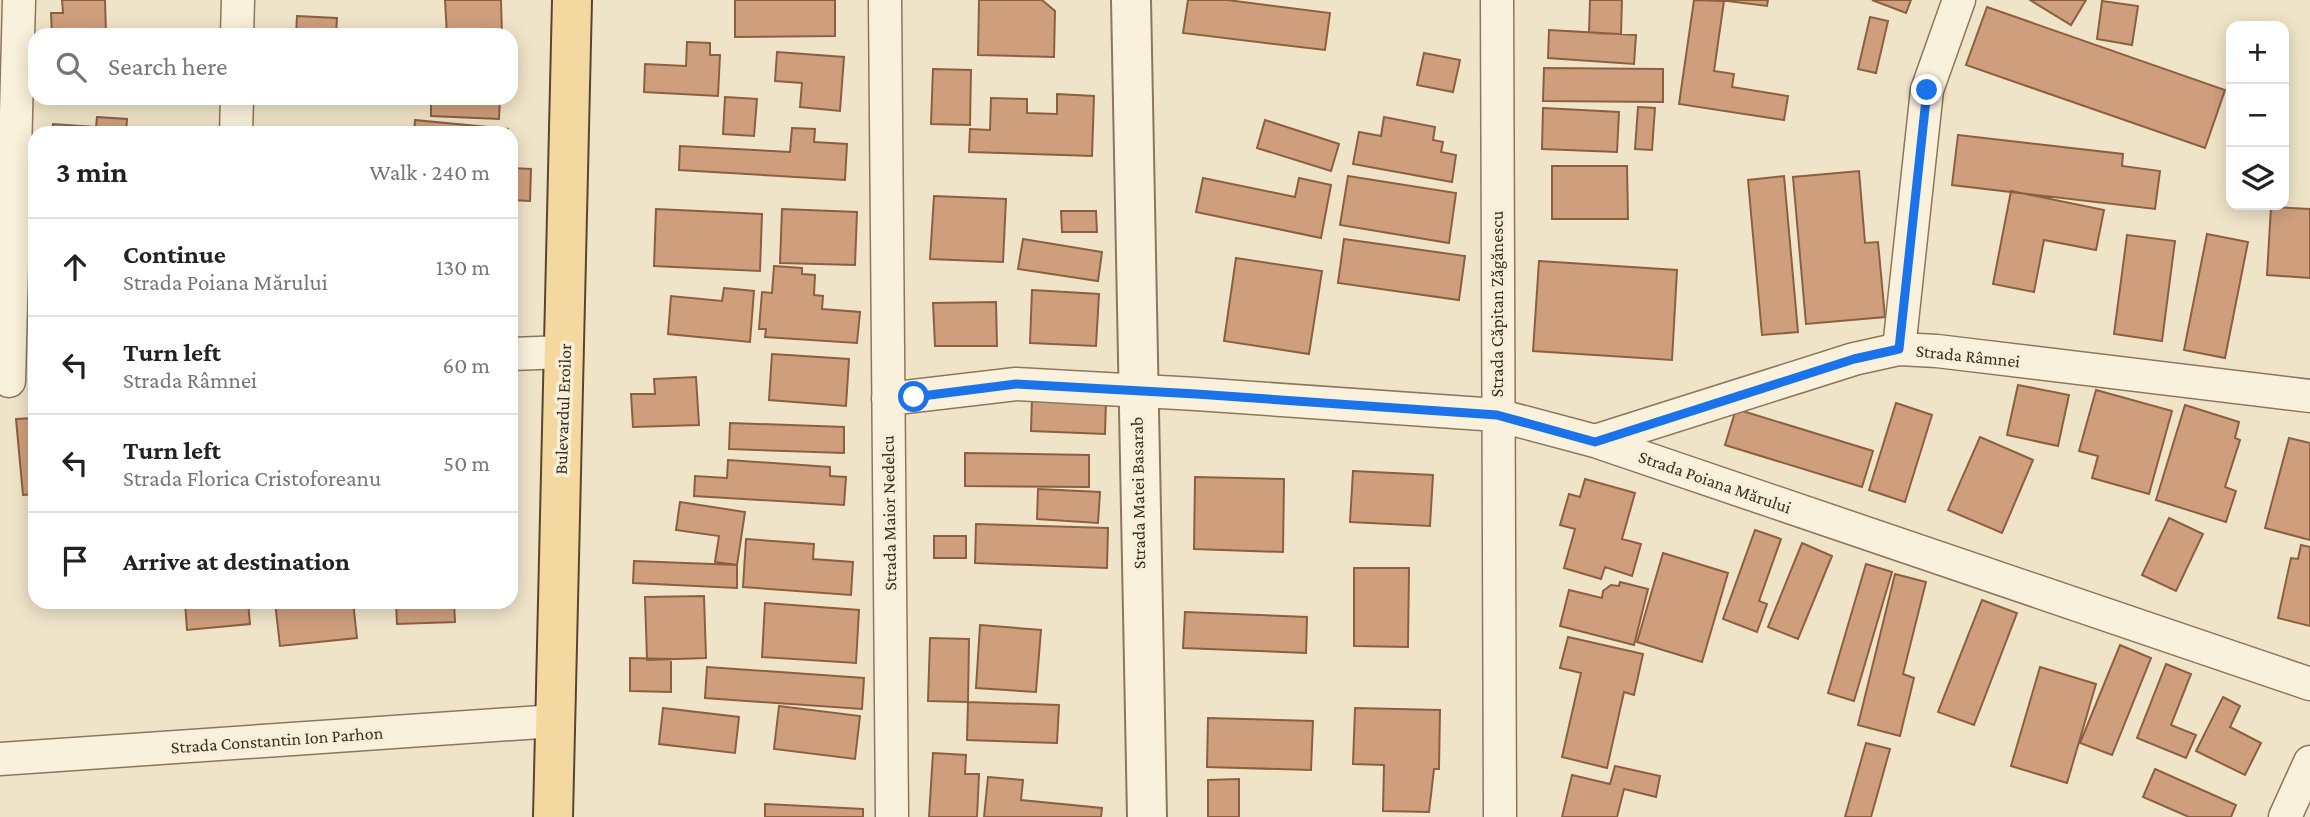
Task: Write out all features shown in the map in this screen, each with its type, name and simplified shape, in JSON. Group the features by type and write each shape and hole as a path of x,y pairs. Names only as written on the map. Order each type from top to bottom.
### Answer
{"main road":[{"name":"Bulevardul Eroilor","path":"553,817 572,0"}],"street":[{"path":"15,380 19,0"},
{"path":"237,28 238,0"},
{"name":"Strada Maior Nedelcu","path":"885,0 892,817"},
{"name":"Strada Matei Basarab","path":"1130,0 1136,391 1147,817"},
{"name":"Strada Căpitan Zăgănescu","path":"1496,0 1500,817"},
{"path":"1899,349 1927,90 1959,0"},
{"path":"236,126 237,105"},
{"name":"Strada Râmnei","path":"1595,442 1854,359 1899,349 1937,351 2310,396"},
{"path":"518,354 565,352"},
{"name":"Strada Poiana Mărului","path":"888,399 1016,384 1497,415 1595,442 2310,684"},
{"name":"Strada Constantin Ion Parhon","path":"0,759 555,722"},
{"path":"2285,817 2310,762"}],"building":[{"path":"62,0 105,0 106,28 52,28 51,13 63,13"},
{"path":"445,0 501,0 502,28 447,28"},
{"path":"735,0 835,0 835,36 735,37"},
{"path":"979,0 1042,0 1055,11 1054,57 978,55"},
{"path":"1188,0 1227,0 1330,13 1325,50 1183,33"},
{"path":"1590,0 1622,0 1621,34 1589,33"},
{"path":"1694,0 1724,1 1714,71 1734,74 1732,87 1788,96 1784,120 1679,104"},
{"path":"1719,0 1768,0 1767,6"},
{"path":"1872,0 1911,0 1906,13"},
{"path":"2030,0 2086,0 2071,25"},
{"path":"2102,1 2138,6 2132,45 2097,39"},
{"path":"1987,7 2225,90 2205,148 1966,65"},
{"path":"297,16 337,18 336,28 296,28"},
{"path":"1870,17 1888,21 1876,73 1858,69"},
{"path":"1549,30 1636,35 1634,64 1548,58"},
{"path":"687,42 710,43 710,55 720,55 718,96 644,92 645,64 686,66"},
{"path":"777,52 844,57 840,111 800,107 802,83 775,81"},
{"path":"1424,53 1460,60 1453,92 1417,85"},
{"path":"1544,68 1663,69 1663,102 1543,101"},
{"path":"933,69 971,70 970,125 931,124"},
{"path":"1057,94 1094,96 1092,156 969,152 970,129 990,130 991,98 1027,99 1027,113 1057,114"},
{"path":"725,97 757,99 754,136 723,134"},
{"path":"431,105 500,105 499,119 431,116"},
{"path":"1638,107 1655,108 1652,150 1635,149"},
{"path":"1543,108 1619,112 1617,152 1542,149"},
{"path":"97,117 127,119 126,126 96,126"},
{"path":"1384,117 1435,127 1433,140 1443,142 1441,152 1456,155 1452,182 1353,164 1359,132 1381,136"},
{"path":"415,120 477,126 415,126"},
{"path":"1265,120 1339,144 1331,171 1257,148"},
{"path":"792,128 815,129 814,142 847,144 845,180 679,170 680,146 790,152"},
{"path":"1958,135 2123,154 2122,166 2160,171 2155,209 1952,185"},
{"path":"1552,166 1627,166 1628,219 1552,219"},
{"path":"518,168 531,169 530,201 518,200"},
{"path":"1859,171 1865,243 1878,242 1885,317 1806,324 1793,177"},
{"path":"1348,176 1456,193 1449,243 1340,225"},
{"path":"1784,176 1798,332 1762,335 1748,180"},
{"path":"1203,178 1295,197 1299,178 1331,185 1321,238 1196,212"},
{"path":"2011,191 2104,210 2096,250 2044,240 2034,292 1993,284"},
{"path":"934,196 1006,199 1003,262 930,259"},
{"path":"656,209 762,214 760,271 654,266"},
{"path":"782,209 857,212 855,265 780,263"},
{"path":"2310,209 2310,278 2267,275 2271,210"},
{"path":"1061,211 1096,211 1097,232 1062,232"},
{"path":"2207,234 2248,242 2225,358 2184,350"},
{"path":"2127,235 2175,241 2162,341 2114,334"},
{"path":"1023,239 1102,252 1098,281 1018,269"},
{"path":"1344,239 1465,256 1459,300 1338,283"},
{"path":"1236,258 1322,271 1309,354 1224,341"},
{"path":"1539,261 1677,270 1672,360 1533,351"},
{"path":"774,266 802,268 802,274 815,275 814,295 823,296 822,309 860,312 857,343 765,337 766,329 759,329 762,292 772,293"},
{"path":"724,288 754,291 750,342 668,334 671,296 722,301"},
{"path":"1032,290 1099,294 1096,346 1030,343"},
{"path":"996,302 997,346 935,346 933,303"},
{"path":"772,354 849,359 846,406 769,400"},
{"path":"696,377 699,425 633,427 631,394 655,394 654,379"},
{"path":"2018,385 2069,395 2058,446 2007,435"},
{"path":"2096,390 2172,411 2149,494 2092,478 2098,456 2079,451"},
{"path":"1032,397 1106,400 1105,434 1031,431"},
{"path":"1896,403 1932,415 1905,502 1869,490"},
{"path":"2185,405 2239,422 2235,438 2240,440 2225,487 2236,491 2226,522 2156,500"},
{"path":"1736,409 1873,451 1862,487 1725,445"},
{"path":"28,418 28,495 23,495 16,419"},
{"path":"730,423 844,427 844,453 729,449"},
{"path":"1980,437 2033,460 2002,533 1948,510"},
{"path":"2289,438 2310,443 2310,540 2265,528"},
{"path":"965,453 1089,455 1089,487 965,486"},
{"path":"728,460 830,467 830,476 846,477 844,505 694,496 695,476 727,478"},
{"path":"1353,471 1433,475 1430,526 1350,522"},
{"path":"1195,477 1284,479 1283,552 1194,549"},
{"path":"1585,479 1635,493 1622,539 1641,544 1632,576 1605,567 1601,579 1564,568 1575,529 1560,525 1569,494 1580,497"},
{"path":"1038,489 1100,492 1098,523 1037,519"},
{"path":"680,502 745,512 737,565 715,562 719,536 676,530"},
{"path":"2169,518 2203,534 2176,591 2142,575"},
{"path":"976,524 1108,528 1107,568 975,563"},
{"path":"1755,530 1781,539 1759,601 1767,604 1757,632 1723,619"},
{"path":"934,536 966,536 966,558 934,558"},
{"path":"746,539 814,544 813,559 853,562 851,595 743,587"},
{"path":"1802,543 1832,556 1798,639 1768,627"},
{"path":"2301,545 2310,547 2310,626 2278,618 2291,558 2298,559"},
{"path":"1663,553 1728,573 1702,662 1637,642"},
{"path":"634,561 737,565 737,588 633,583"},
{"path":"1866,564 1892,572 1854,701 1828,693"},
{"path":"1354,568 1409,568 1408,647 1354,646"},
{"path":"1895,574 1926,582 1903,674 1914,678 1900,736 1858,725"},
{"path":"1620,582 1648,589 1634,645 1560,626 1569,590 1602,598 1603,591 1611,585 1619,586"},
{"path":"704,596 706,658 647,660 645,597"},
{"path":"1982,600 2017,613 1974,725 1938,712"},
{"path":"765,603 859,610 856,663 762,657"},
{"path":"186,609 249,609 250,624 187,630"},
{"path":"276,609 354,609 357,638 280,646"},
{"path":"396,609 454,609 455,622 397,624"},
{"path":"1185,612 1307,617 1306,653 1183,648"},
{"path":"980,625 1041,630 1036,692 976,688"},
{"path":"1568,637 1643,654 1634,695 1624,692 1607,768 1562,757 1581,673 1560,668"},
{"path":"930,638 969,639 968,702 928,701"},
{"path":"2120,645 2151,658 2112,755 2080,743"},
{"path":"630,658 671,659 671,692 630,691"},
{"path":"2166,664 2191,674 2171,725 2196,735 2186,758 2137,738"},
{"path":"707,667 864,678 862,709 705,698"},
{"path":"2040,667 2096,684 2067,783 2011,766"},
{"path":"2223,697 2240,706 2230,727 2261,743 2245,775 2196,751"},
{"path":"968,702 1059,705 1057,743 967,740"},
{"path":"779,706 860,716 855,759 774,749"},
{"path":"663,708 739,717 735,753 659,744"},
{"path":"1355,708 1440,710 1439,769 1434,769 1429,812 1383,811 1384,765 1353,764"},
{"path":"1208,718 1313,721 1311,770 1207,767"},
{"path":"1866,743 1890,749 1871,817 1845,817"},
{"path":"933,753 966,755 965,774 979,774 977,817 929,817"},
{"path":"1615,766 1660,776 1656,797 1624,789 1617,817 1562,817 1572,775 1610,784"},
{"path":"2155,769 2236,805 2231,817 2189,817 2143,797"},
{"path":"988,777 1023,780 1021,800 1102,808 1101,817 984,817"},
{"path":"1239,779 1239,817 1208,817 1208,780"},
{"path":"765,804 863,809 863,817 765,817"}],"route":[{"path":"914,397 1016,384 1196,394 1497,415 1595,442 1854,359 1899,349 1927,90"}]}
